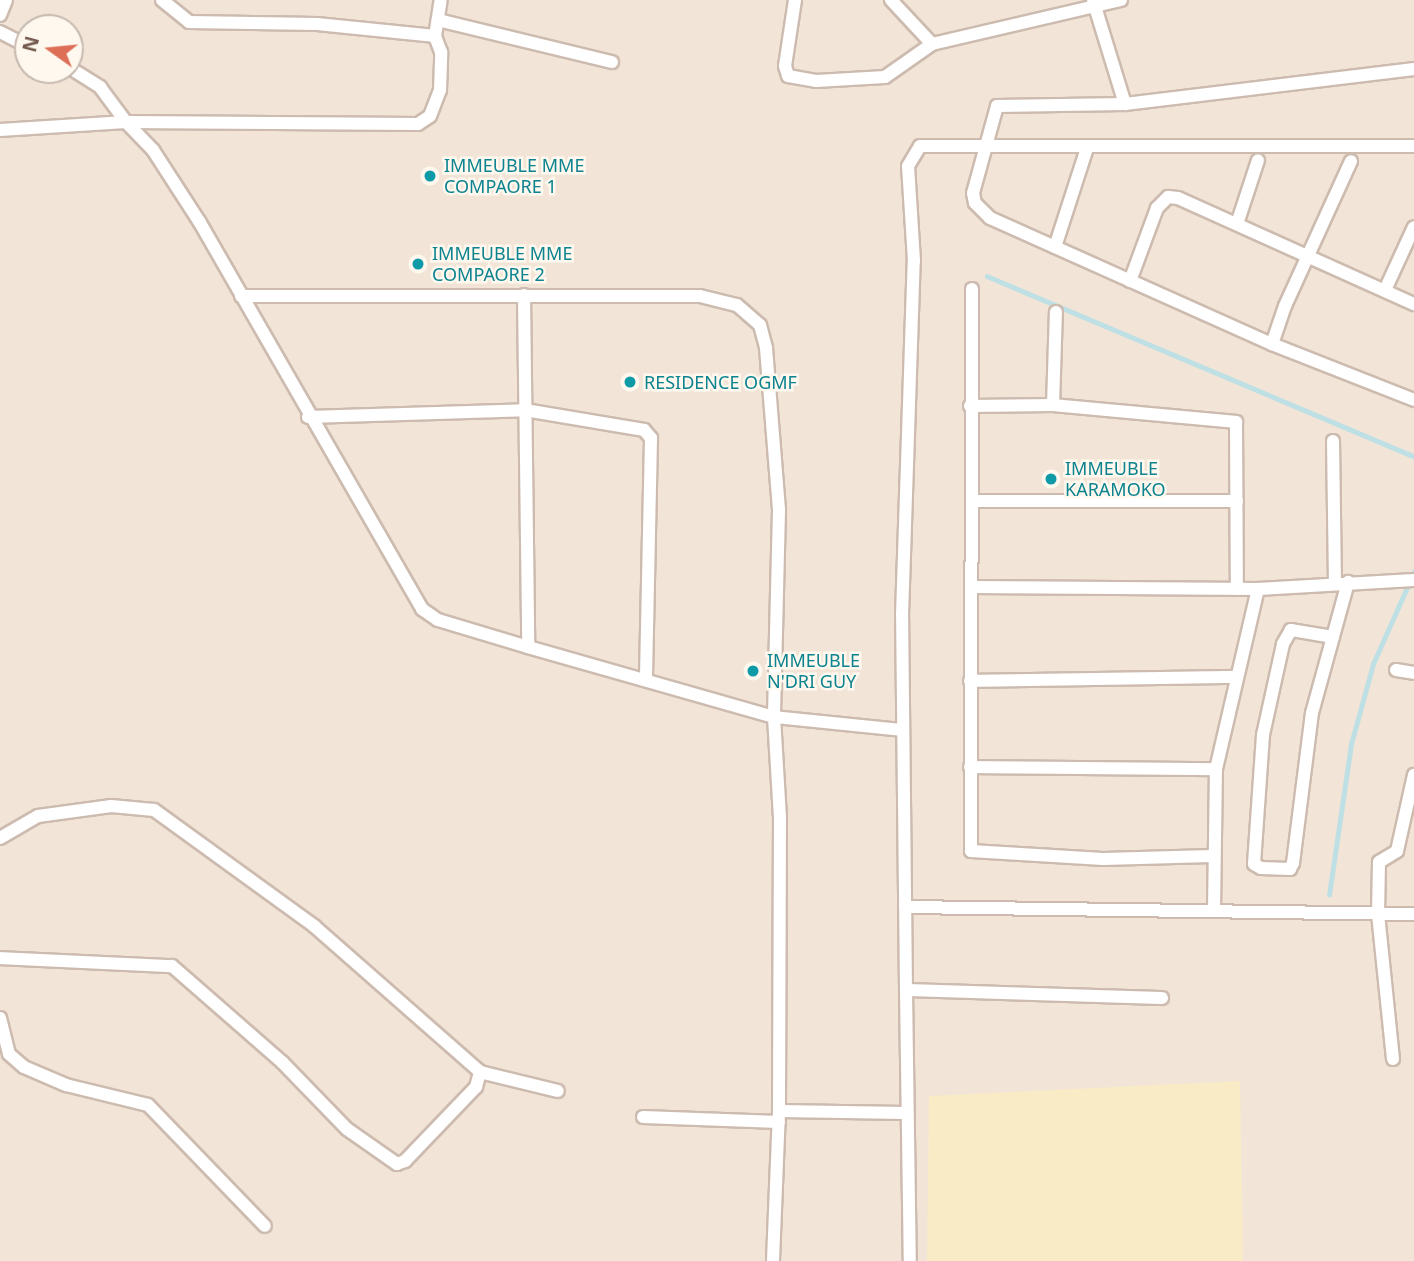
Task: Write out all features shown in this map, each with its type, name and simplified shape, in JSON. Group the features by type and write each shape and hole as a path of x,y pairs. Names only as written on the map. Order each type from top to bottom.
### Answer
{"street":[{"path":"0,15 6,0"},
{"path":"162,0 190,22 317,24 435,36"},
{"path":"0,130 126,122 418,124 430,116 440,90 441,52 435,36 441,0"},
{"path":"795,0 785,66 788,76 800,80 885,77 932,44 1093,3 1121,0"},
{"path":"891,0 932,44"},
{"path":"1093,3 1125,104"},
{"path":"438,20 612,62"},
{"path":"1414,69 1125,104 997,106 975,174 975,203 990,218 1272,344 1414,400"},
{"path":"84,76 100,86 126,122 153,150 241,296 308,417 422,609 438,620 775,717 902,730"},
{"path":"910,1261 902,730 914,261 908,166 920,146 1414,146"},
{"path":"1055,247 1087,148"},
{"path":"1237,224 1258,160"},
{"path":"1272,344 1308,256 1352,161"},
{"path":"1130,281 1157,208 1168,197 1237,224 1414,304"},
{"path":"1385,290 1414,227"},
{"path":"972,289 970,843 976,854 1212,856"},
{"path":"241,296 524,295 720,298 751,312 760,325 766,348 779,510 775,717 780,817 779,1116 774,1261"},
{"path":"524,295 528,647"},
{"path":"1053,405 1056,312"},
{"path":"970,406 1053,405 1230,418 1238,430 1237,589"},
{"path":"308,417 526,410 636,425 651,438 646,680"},
{"path":"1333,441 1335,584"},
{"path":"972,501 1237,501"},
{"path":"972,587 1258,589 1373,580 1414,580"},
{"path":"1333,637 1292,630 1283,644 1263,735 1257,867 1290,869 1293,863 1312,712 1349,582"},
{"path":"1214,910 1212,856 1216,769 1258,589"},
{"path":"1396,670 1414,673"},
{"path":"970,681 1236,677"},
{"path":"970,767 1216,769"},
{"path":"1393,1059 1378,914 1379,862 1397,851 1414,775"},
{"path":"0,838 38,816 111,806 154,810 314,926 480,1072 558,1091"},
{"path":"905,907 1414,914"},
{"path":"0,958 172,966 282,1062 347,1129 397,1164 476,1087 480,1072"},
{"path":"906,990 1162,998"},
{"path":"0,1018 9,1054 24,1067 66,1085 148,1105 265,1226"},
{"path":"643,1117 906,1113"}],"shaded area":[{"path":"0,0 1414,0 1414,1261 0,1261"}],"sand":[{"path":"1240,1081 1243,1261 927,1261 929,1096"}],"waterway":[{"path":"987,276 1414,456"},
{"path":"1329,895 1351,744 1373,664 1414,572"}],"place":[{"name":"IMMEUBLE MME COMPAORE 1","path":"430,176"},
{"name":"IMMEUBLE MME COMPAORE 2","path":"418,264"},
{"name":"RESIDENCE OGMF","path":"630,382"},
{"name":"IMMEUBLE KARAMOKO","path":"1051,479"},
{"name":"IMMEUBLE N'DRI GUY","path":"753,671"}]}
